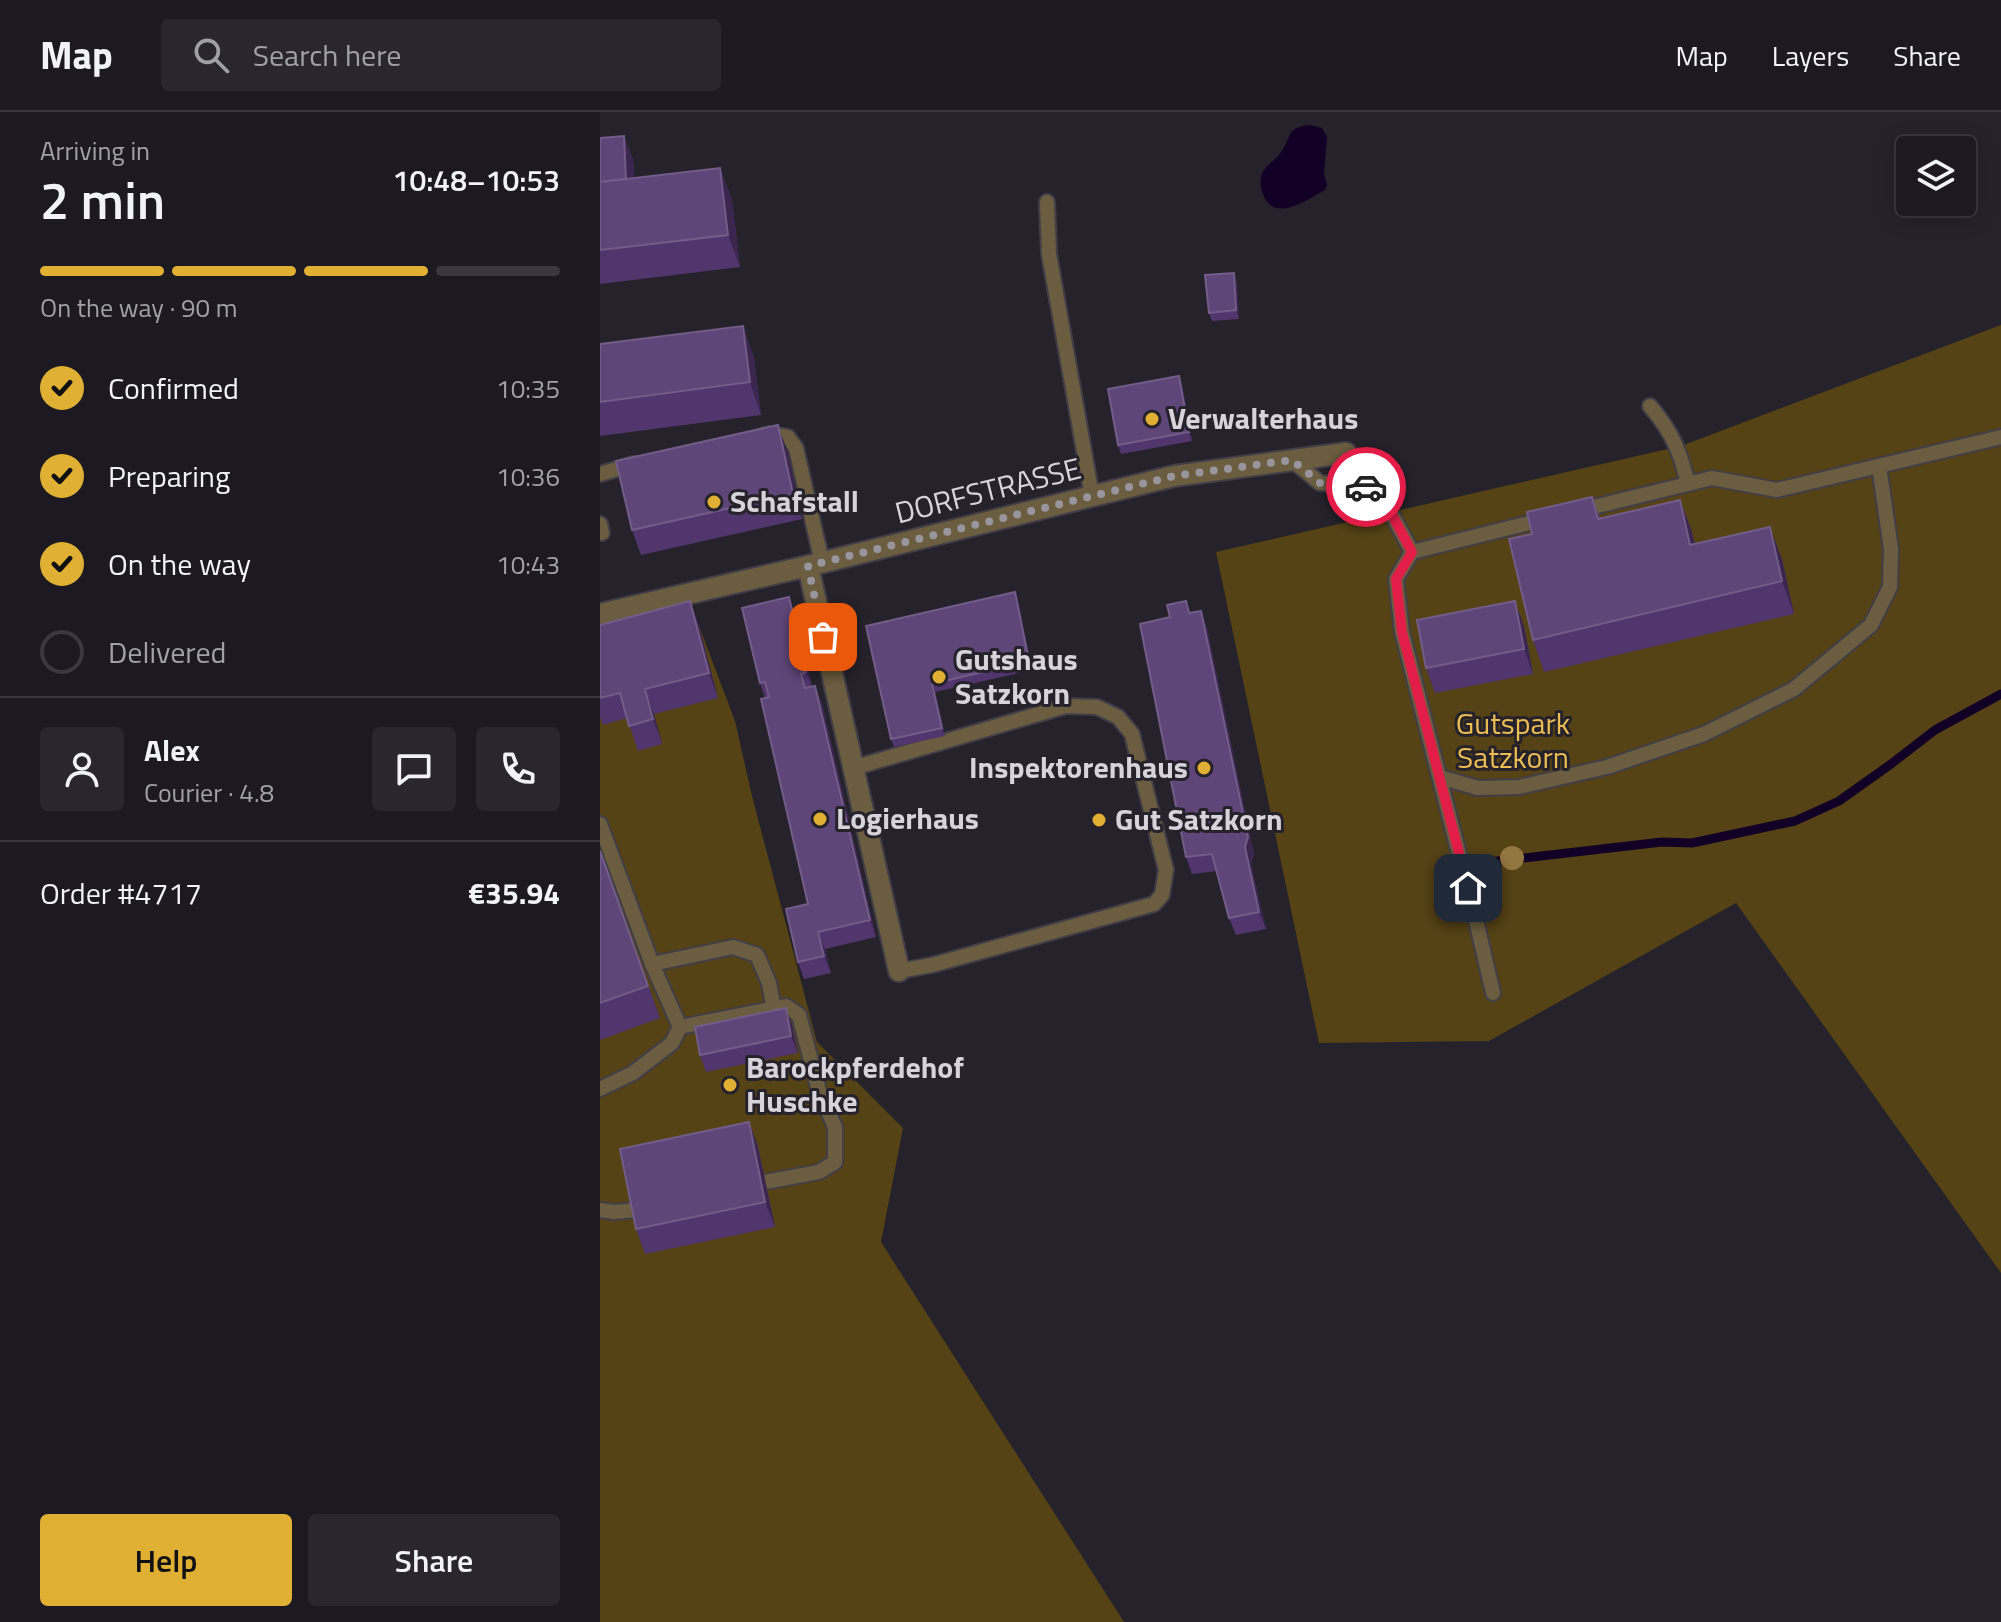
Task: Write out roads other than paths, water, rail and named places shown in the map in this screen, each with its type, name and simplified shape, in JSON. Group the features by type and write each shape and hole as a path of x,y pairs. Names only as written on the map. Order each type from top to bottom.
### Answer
{"street":[{"name":"DORFSTRASSE","path":"600,614 1174,476 1346,453"},
{"path":"815,564 853,768 899,971"}],"lane":[{"path":"1047,202 1049,254 1092,496"},
{"path":"1650,406 1677,447 1688,484"},
{"path":"756,436 769,434 788,437 796,448 815,564"},
{"path":"1493,993 1402,632 1396,579 1412,552 1712,478 1777,490 2001,437"},
{"path":"1292,460 1320,483 1366,486 1381,494 1412,552"},
{"path":"600,474 647,461"},
{"path":"1440,777 1478,788 1519,787 1607,767 1704,734 1794,689 1871,625 1890,587 1891,549 1879,466"},
{"path":"853,768 1066,706 1097,707 1118,717 1132,734 1166,870 1162,895 1154,904 932,965 899,971"},
{"path":"600,824 652,964 680,1027"},
{"path":"652,964 733,947 757,955 769,983 774,1009"},
{"path":"680,1027 786,1006 799,1015 819,1091 835,1127 835,1162 819,1172 765,1182"},
{"path":"600,1089 633,1073 672,1043 680,1027"},
{"path":"600,1210 636,1210"}],"waterway":[{"path":"1481,863 1662,842 1692,843 1795,821 1839,801 1935,730 2001,694"}],"place":[{"name":"Verwalterhaus","path":"1152,419"},
{"name":"Schafstall","path":"714,502"},
{"name":"Gutshaus Satzkorn","path":"939,677"},
{"name":"Inspektorenhaus","path":"1204,768"},
{"name":"Logierhaus","path":"820,819"},
{"name":"Gut Satzkorn","path":"1099,820"},
{"name":"Barockpferdehof Huschke","path":"730,1085"}],"park label":[{"name":"Gutspark Satzkorn","path":"1513,741"}]}
